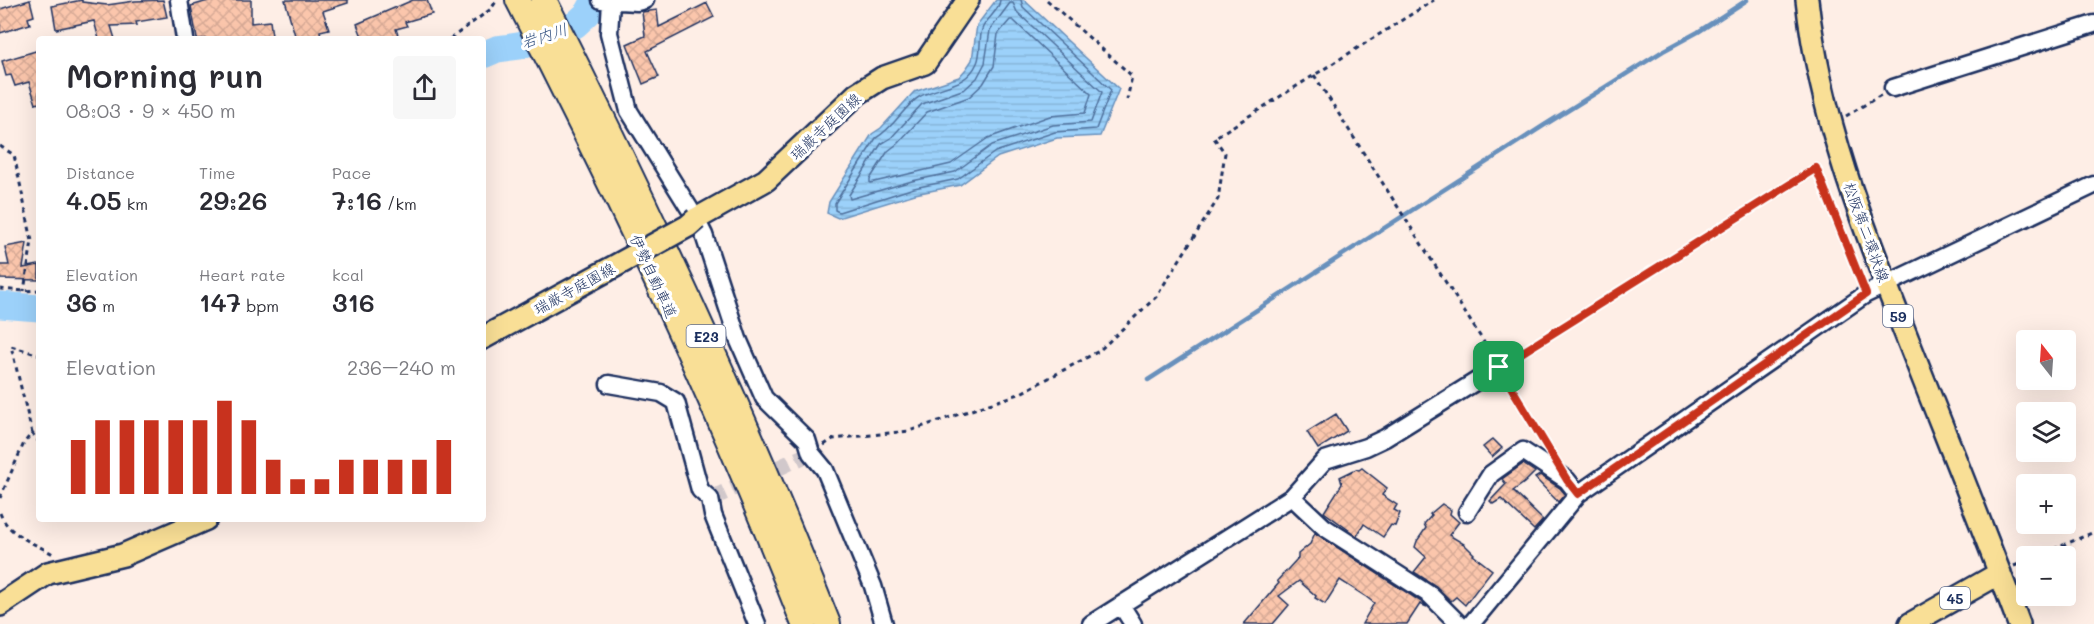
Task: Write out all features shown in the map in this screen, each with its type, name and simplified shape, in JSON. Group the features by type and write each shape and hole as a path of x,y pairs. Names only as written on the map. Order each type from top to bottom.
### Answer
{"highway":[{"name":"伊勢自動車道","path":"518,0 562,59 628,167 686,292 797,545 828,624"},
{"name":"伊勢自動車道","path":"544,0 562,59 721,422 777,553 804,624"}],"main road":[{"name":"瑞巌寺庭園線","path":"696,219 766,180 857,94 882,78 925,63 968,0"},
{"name":"松阪第二環状線","path":"1807,0 1813,46 1829,121 1846,177 1885,283 2019,624"},
{"name":"瑞厳寺庭園線","path":"486,336 688,226 696,219"},
{"path":"0,605 48,573 123,555 199,522"},
{"name":"45","path":"1910,624 2000,573"}],"street":[{"path":"179,0 185,36"},
{"path":"645,0 606,1 609,33 628,111 704,235 738,339 764,398 807,441 812,453 825,470 873,586 884,624"},
{"path":"1893,88 2094,24"},
{"path":"1471,624 1578,494 1866,294 2094,185"},
{"path":"1091,624 1292,497 1324,460 1366,447 1385,438 1499,367"},
{"path":"609,384 662,393 676,402 700,490 710,499 713,515 757,624"},
{"path":"1467,512 1491,474 1523,451 1567,480 1578,494"},
{"path":"1292,497 1324,527 1430,595 1459,624"},
{"path":"1121,605 1133,624"}],"path":[{"path":"454,36 490,9 497,0"},
{"path":"1047,0 1132,76 1127,100"},
{"path":"812,453 833,439 909,431 1019,394 1099,351 1156,297 1218,199 1225,153 1214,138 1434,0"},
{"path":"1314,75 1499,367 1550,452"},
{"path":"1829,121 1845,117 1893,88"},
{"path":"0,146 14,154 32,241 24,291"},
{"path":"1499,367 1816,168 1866,294"},
{"path":"0,289 36,290"},
{"path":"36,354 11,346 32,433 36,438"},
{"path":"0,498 24,443 32,433"},
{"path":"0,513 3,522 17,534 56,555 71,568"},
{"path":"2061,546 2094,532"}],"water":[{"path":"996,0 1024,0 1119,89 1100,136 1057,138 998,157 960,185 915,194 838,218 827,213 829,202 872,134 881,128 914,92 959,77 966,69 972,60 977,25"}],"building":[{"path":"30,0 34,16 28,18 30,24 0,33 0,9"},
{"path":"82,0 82,2 107,5 163,0 167,17 136,22 137,25 111,26 114,36 98,36 94,21 56,29 52,6"},
{"path":"211,0 251,0 251,23 270,21 272,36 196,36 191,6"},
{"path":"285,0 348,0 348,3 323,11 329,29 320,31 321,36 295,36"},
{"path":"413,0 427,0 432,14 405,22 407,26 396,29 398,35 395,36 362,36 357,24"},
{"path":"707,3 714,17 647,51 659,77 643,84 627,44 645,36 642,12 657,10 659,27"},
{"path":"36,51 36,104 29,82 15,86 11,75 6,76 2,61"},
{"path":"27,243 23,268 36,266 36,280 0,279 0,265 9,265 5,247"},
{"path":"1336,414 1347,431 1318,449 1307,432"},
{"path":"1493,439 1502,448 1492,457 1483,447"},
{"path":"1523,464 1535,472 1513,491 1543,520 1534,530 1501,499 1493,504 1490,501 1506,484 1502,479"},
{"path":"1362,468 1387,488 1382,495 1397,505 1394,510 1400,513 1395,526 1391,525 1383,537 1364,524 1357,536 1324,512 1342,484 1340,477"},
{"path":"1540,475 1565,494 1558,502 1535,478"},
{"path":"1442,504 1451,510 1450,514 1459,522 1449,535 1464,544 1473,555 1492,570 1465,605 1456,597 1451,601 1436,586 1414,572 1426,557 1415,547 1426,528 1424,524 1432,515 1430,514"},
{"path":"1315,533 1427,607 1420,604 1407,624 1362,624 1374,603 1365,596 1340,580 1325,604 1315,598 1316,596 1299,581 1279,596 1289,605 1273,624 1244,624 1279,583 1277,581 1298,558 1298,554 1310,544"}],"waterway":[{"name":"岩内川","path":"486,54 497,49 519,46 575,25 588,13 595,0"},
{"path":"1148,380 1543,126 1747,0"},
{"name":"岩内川","path":"0,305 36,308"}],"tunnel":[{"path":"710,499 811,453"}],"route":[{"path":"1816,168 1866,294 1578,494 1567,480 1499,367 1816,168"}]}
